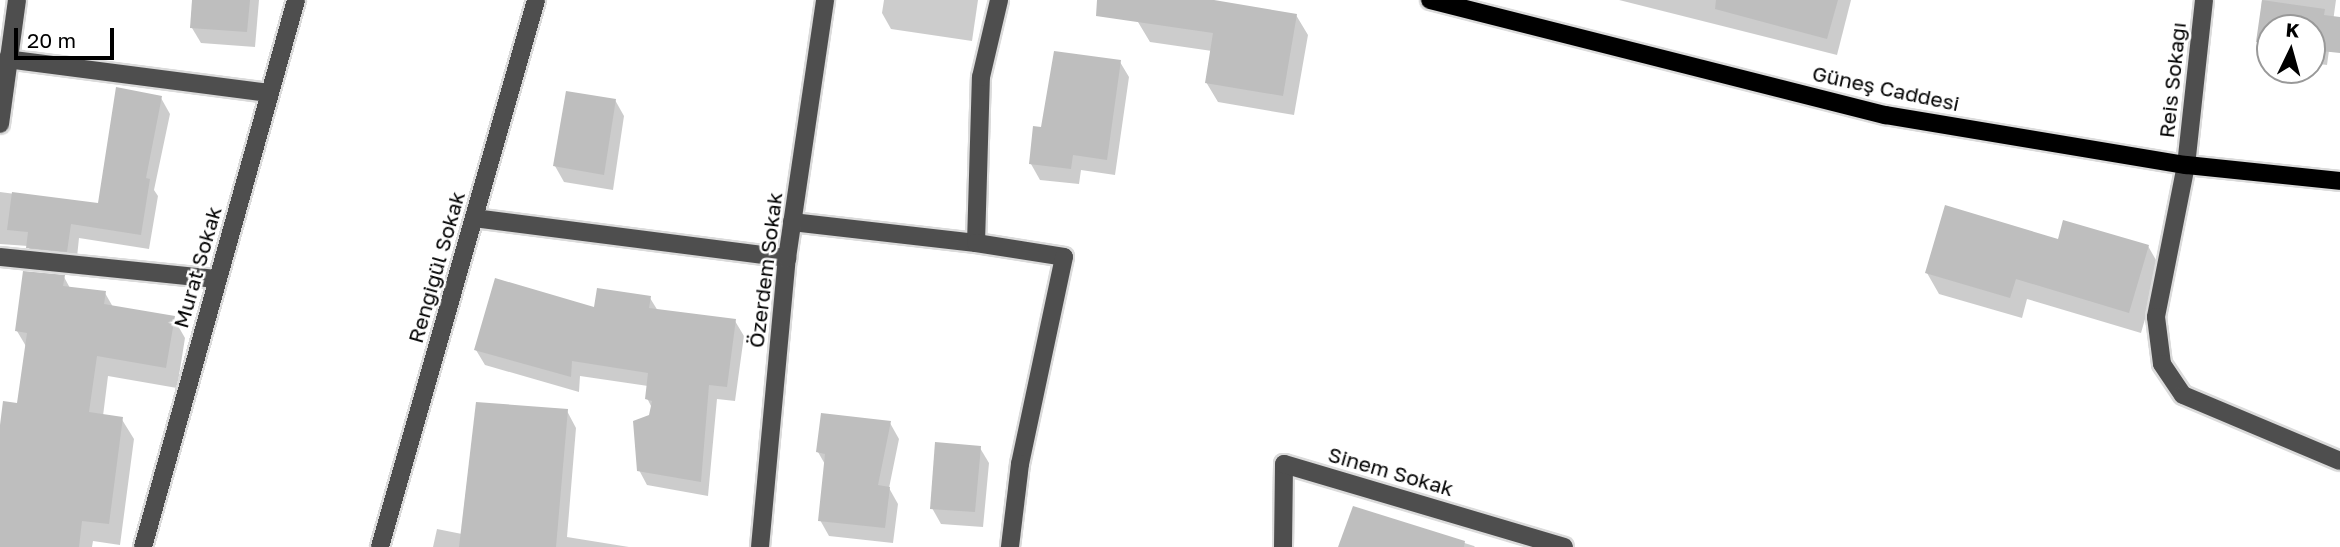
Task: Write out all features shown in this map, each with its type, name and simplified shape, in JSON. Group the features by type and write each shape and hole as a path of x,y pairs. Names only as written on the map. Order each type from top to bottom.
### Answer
{"main road":[{"name":"Güneş Caddesi","path":"1430,0 1484,7 1886,115 2186,165 2340,181"}],"street":[{"path":"0,124 17,0"},
{"name":"Murat Sokak","path":"143,547 296,0"},
{"name":"Rengigül Sokak","path":"380,547 536,0"},
{"name":"Özerdem Sokak","path":"760,547 786,258 825,0"},
{"path":"976,243 981,77 999,0"},
{"name":"Reis Sokağı","path":"2204,0 2186,165 2156,317 2162,364 2183,395 2340,461"},
{"path":"7,59 268,93"},
{"path":"474,218 786,258"},
{"path":"792,222 976,243 1065,257 1020,464 1010,547"},
{"path":"0,257 217,279"},
{"name":"Sinem Sokak","path":"1283,547 1284,464 1564,547"}],"building":[{"path":"192,0 250,0 247,32 190,28"},
{"path":"1097,0 1214,0 1297,14 1283,96 1205,83 1213,33 1096,16"},
{"path":"1716,0 1838,0 1827,39 1715,9"},
{"path":"2262,0 2325,9 2324,14 2260,14"},
{"path":"2326,15 2340,17 2340,53 2326,52"},
{"path":"1054,51 1121,60 1107,160 1073,155 1071,169 1029,164 1033,126 1041,127"},
{"path":"116,87 162,96 146,178 150,179 141,235 71,224 67,252 26,248 28,232 7,230 12,192 98,203"},
{"path":"566,91 616,99 604,175 553,166"},
{"path":"1945,205 2058,239 2063,220 2149,245 2129,313 2016,279 2010,298 1925,273"},
{"path":"23,271 65,275 63,286 106,291 104,304 175,316 166,368 97,356 89,412 123,417 109,524 82,521 79,547 0,547 0,425 3,401 17,403 27,333 15,331"},
{"path":"495,278 594,307 597,288 651,296 649,308 736,319 727,387 709,385 701,482 637,471 633,421 649,415 652,401 645,399 648,373 572,361 571,377 474,350"},
{"path":"476,402 568,409 556,547 459,547"},
{"path":"821,413 891,421 878,485 890,487 885,528 818,521 825,454 816,452"},
{"path":"935,442 981,446 975,512 930,509"},
{"path":"1353,506 1465,541 1464,547 1338,547"}]}
